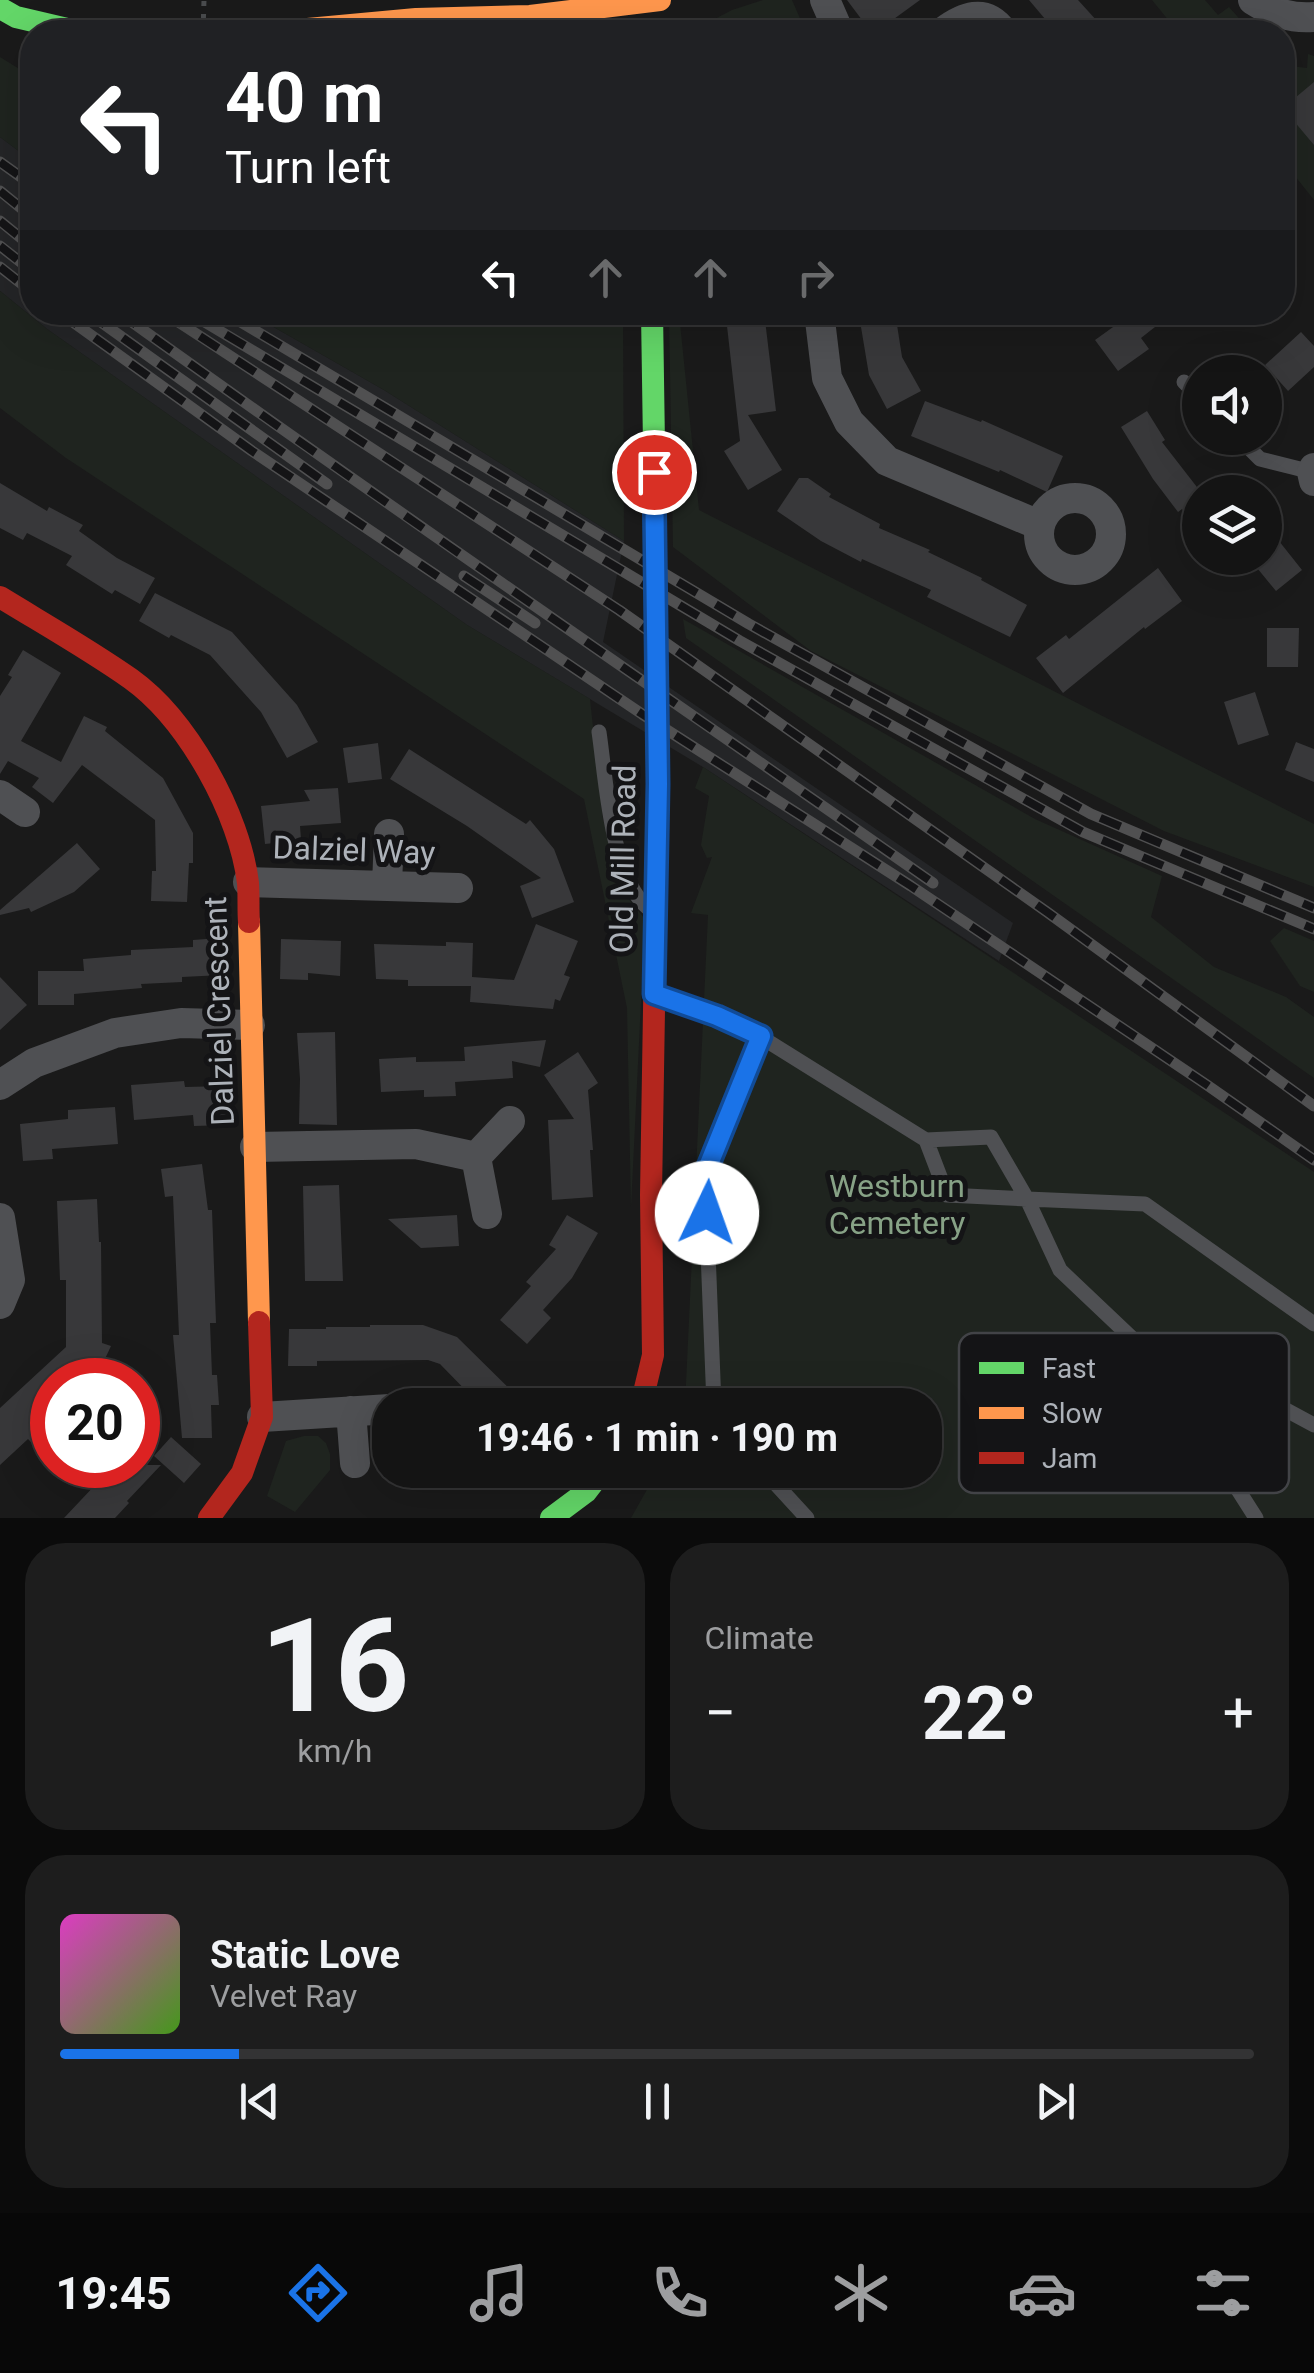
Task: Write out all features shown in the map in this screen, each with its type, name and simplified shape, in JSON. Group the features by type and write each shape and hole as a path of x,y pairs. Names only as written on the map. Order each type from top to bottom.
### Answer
{"street":[{"path":"1252,0 1276,14 1314,17"},
{"path":"352,20 416,10 530,16 652,7"},
{"path":"0,8 29,20"},
{"path":"959,20 979,16 988,20"},
{"name":"Old Mill Road","path":"644,1388 653,1355 658,784 652,325"},
{"path":"820,325 827,378 848,422 887,461 1039,525"},
{"name":"Dalziel Crescent","path":"0,597 134,681 174,719 231,816 248,882 262,1417 242,1473 209,1518"},
{"path":"387,886 389,834"},
{"name":"Dalziel Way","path":"248,882 458,888"},
{"path":"0,1085 34,1063 115,1032 182,1023 250,1025"},
{"path":"476,1157 510,1121"},
{"path":"256,1146 416,1144 476,1157"},
{"path":"476,1157 487,1214"},
{"path":"0,1218 10,1280 0,1304"},
{"path":"262,1417 372,1410"},
{"path":"351,1411 354,1463"},
{"path":"551,1518 589,1488"}],"lane":[{"path":"1256,455 1313,474"},
{"path":"600,732 614,838 637,899 655,914"},
{"path":"654,994 761,1036 926,1140 991,1137 1027,1199 1060,1270 1126,1333"},
{"path":"713,1388 705,1174 761,1036"},
{"path":"926,1140 947,1195 1145,1204 1314,1324"},
{"path":"1289,1411 1314,1424"},
{"path":"780,1488 808,1518"},
{"path":"1237,1493 1250,1515"}],"shaded area":[{"path":"0,137 20,152 20,307 0,291"},
{"path":"42,325 270,325 384,390 624,541 603,642 1013,923 999,961 703,767 467,625"}],"green space":[{"path":"763,0 792,0 801,20 713,20"},
{"path":"1152,0 1205,0 1218,15 1229,7 1241,20 1168,20"},
{"path":"1308,54 1314,56 1314,200 1295,176 1295,66 1307,68"},
{"path":"0,57 20,69 20,152 0,137"},
{"path":"0,291 20,307 20,325 42,325 467,625 590,699 603,820 630,901 645,919 631,1208 627,1008 584,799 66,458 0,408"},
{"path":"270,325 623,325 624,541 384,390"},
{"path":"669,325 680,325 699,510 1314,824 1314,887 1164,831 811,651 673,547"},
{"path":"683,619 1035,819 1162,876 1151,917 1214,967 1286,997 1314,1017 1314,1078 686,638"},
{"name":"Westburn Cemetery","path":"703,767 1314,1172 1314,1518 631,1518 648,1488 942,1488 942,1388 686,1388 708,915 691,913 712,857 707,858 701,845 709,796 695,788"},
{"path":"1284,928 1314,941 1314,992 1300,986 1270,941"},
{"path":"318,1436 326,1443 330,1470 295,1512 267,1496 286,1441"}],"building":[{"path":"847,0 920,0 892,20 862,20"},
{"path":"1029,0 1078,0 1096,20 1046,20"},
{"path":"1314,82 1314,145 1295,122 1295,98"},
{"path":"766,325 776,411 748,415 782,470 748,490 724,451 740,441 727,326"},
{"path":"861,325 897,325 902,357 921,391 887,409 869,375"},
{"path":"1116,325 1158,325 1141,338 1149,349 1118,371 1095,340"},
{"path":"1301,332 1314,346 1314,367 1288,391 1282,384 1282,355 1276,355"},
{"path":"925,401 982,420 1063,456 1047,492 911,436"},
{"path":"1147,411 1165,440 1162,442 1188,475 1182,475 1182,509 1178,512 1153,479 1121,427"},
{"path":"799,478 808,478 831,494 829,497 880,524 879,528 930,550 1027,605 1010,637 927,597 931,590 821,541 777,511"},
{"path":"0,483 47,511 49,507 83,525 79,531 155,578 140,604 115,590 112,594 66,565 72,556 27,533 23,540 0,528"},
{"path":"1282,545 1302,570 1276,591 1263,575 1282,575"},
{"path":"1158,568 1182,601 1063,693 1036,658 1066,635 1069,639"},
{"path":"155,593 232,632 297,705 318,742 287,758 261,712 210,655 139,621"},
{"path":"1267,628 1299,628 1298,667 1267,667"},
{"path":"23,650 61,673 21,741 61,762 84,716 107,727 105,731 163,778 193,833 187,902 151,901 152,871 156,871 155,820 82,765 53,803 32,787 39,778 8,761 0,774 0,696"},
{"path":"1255,692 1269,735 1238,745 1224,702"},
{"path":"1296,742 1314,749 1314,782 1285,770"},
{"path":"378,743 382,779 348,783 343,748"},
{"path":"409,749 526,824 530,820 554,849 574,902 532,918 520,886 541,878 390,779"},
{"path":"338,788 341,823 300,826 301,840 265,844 261,806 310,801 304,790"},
{"path":"77,843 100,869 74,892 31,912 29,908 0,915 0,910"},
{"path":"536,924 578,941 564,975 570,977 553,1009 470,1002 471,986 408,986 408,980 376,979 374,944 446,946 446,942 473,943 472,977 514,980"},
{"path":"220,938 222,975 182,977 182,982 74,994 74,1005 38,1005 38,971 84,971 83,959 131,955 131,950 193,947 193,940"},
{"path":"281,939 341,941 340,976 308,973 308,980 280,979"},
{"path":"0,977 27,1005 0,1030"},
{"path":"335,1032 337,1125 299,1124 297,1033"},
{"path":"546,1040 540,1067 512,1061 513,1078 455,1082 456,1096 424,1097 424,1090 381,1092 379,1059 465,1061 464,1047"},
{"path":"578,1052 598,1083 588,1090 593,1197 552,1200 548,1120 574,1119 544,1075"},
{"path":"184,1081 185,1087 226,1086 227,1125 194,1126 193,1115 134,1120 131,1085"},
{"path":"115,1107 118,1144 52,1149 53,1159 23,1161 20,1124 68,1119 68,1110"},
{"path":"202,1164 208,1210 212,1210 216,1323 210,1323 212,1375 217,1375 219,1405 211,1405 212,1438 182,1438 173,1335 179,1335 173,1196 165,1197 161,1169"},
{"path":"339,1185 343,1281 305,1281 303,1186"},
{"path":"97,1199 102,1343 111,1346 105,1358 54,1358 66,1347 66,1280 60,1280 57,1201"},
{"path":"457,1215 459,1246 421,1248 388,1219"},
{"path":"567,1215 598,1233 572,1278 543,1310 551,1318 527,1344 500,1320 531,1286 526,1282 556,1249 549,1245"},
{"path":"423,1325 457,1337 509,1388 463,1388 440,1364 428,1360 317,1361 317,1366 288,1366 289,1329"},
{"path":"30,1380 30,1441 0,1465 0,1408"},
{"path":"171,1437 201,1464 184,1483 160,1461 160,1449"},
{"path":"92,1488 139,1488 115,1518 64,1518"}],"railway":[{"path":"0,162 20,176"},
{"path":"0,191 20,207"},
{"path":"0,221 20,237"},
{"path":"0,246 20,262"},
{"path":"0,267 20,283"},
{"path":"77,325 252,451 642,714 911,886 1314,1160"},
{"path":"105,325 327,484"},
{"path":"136,325 933,883"},
{"path":"183,325 619,610 1314,1106"},
{"path":"210,325 740,641 1083,832 1314,929"},
{"path":"246,325 749,624 1091,814 1314,908"},
{"path":"464,576 535,623"}],"traffic: fast":[{"path":"0,8 29,20"},
{"path":"652,325 655,512"},
{"path":"655,948 658,784"},
{"path":"551,1518 589,1488"}],"traffic: slow":[{"path":"405,20 530,16 660,0"},
{"path":"655,512 658,784"},
{"path":"249,922 259,1322"}],"traffic: jam":[{"path":"0,597 131,679 172,719 208,771 234,828 248,883 249,922"},
{"path":"645,1388 653,1355 655,948"},
{"path":"209,1518 242,1473 262,1417 259,1322"}],"route":[{"path":"654,472 658,784 654,994 761,1036 705,1174 707,1213"}]}
